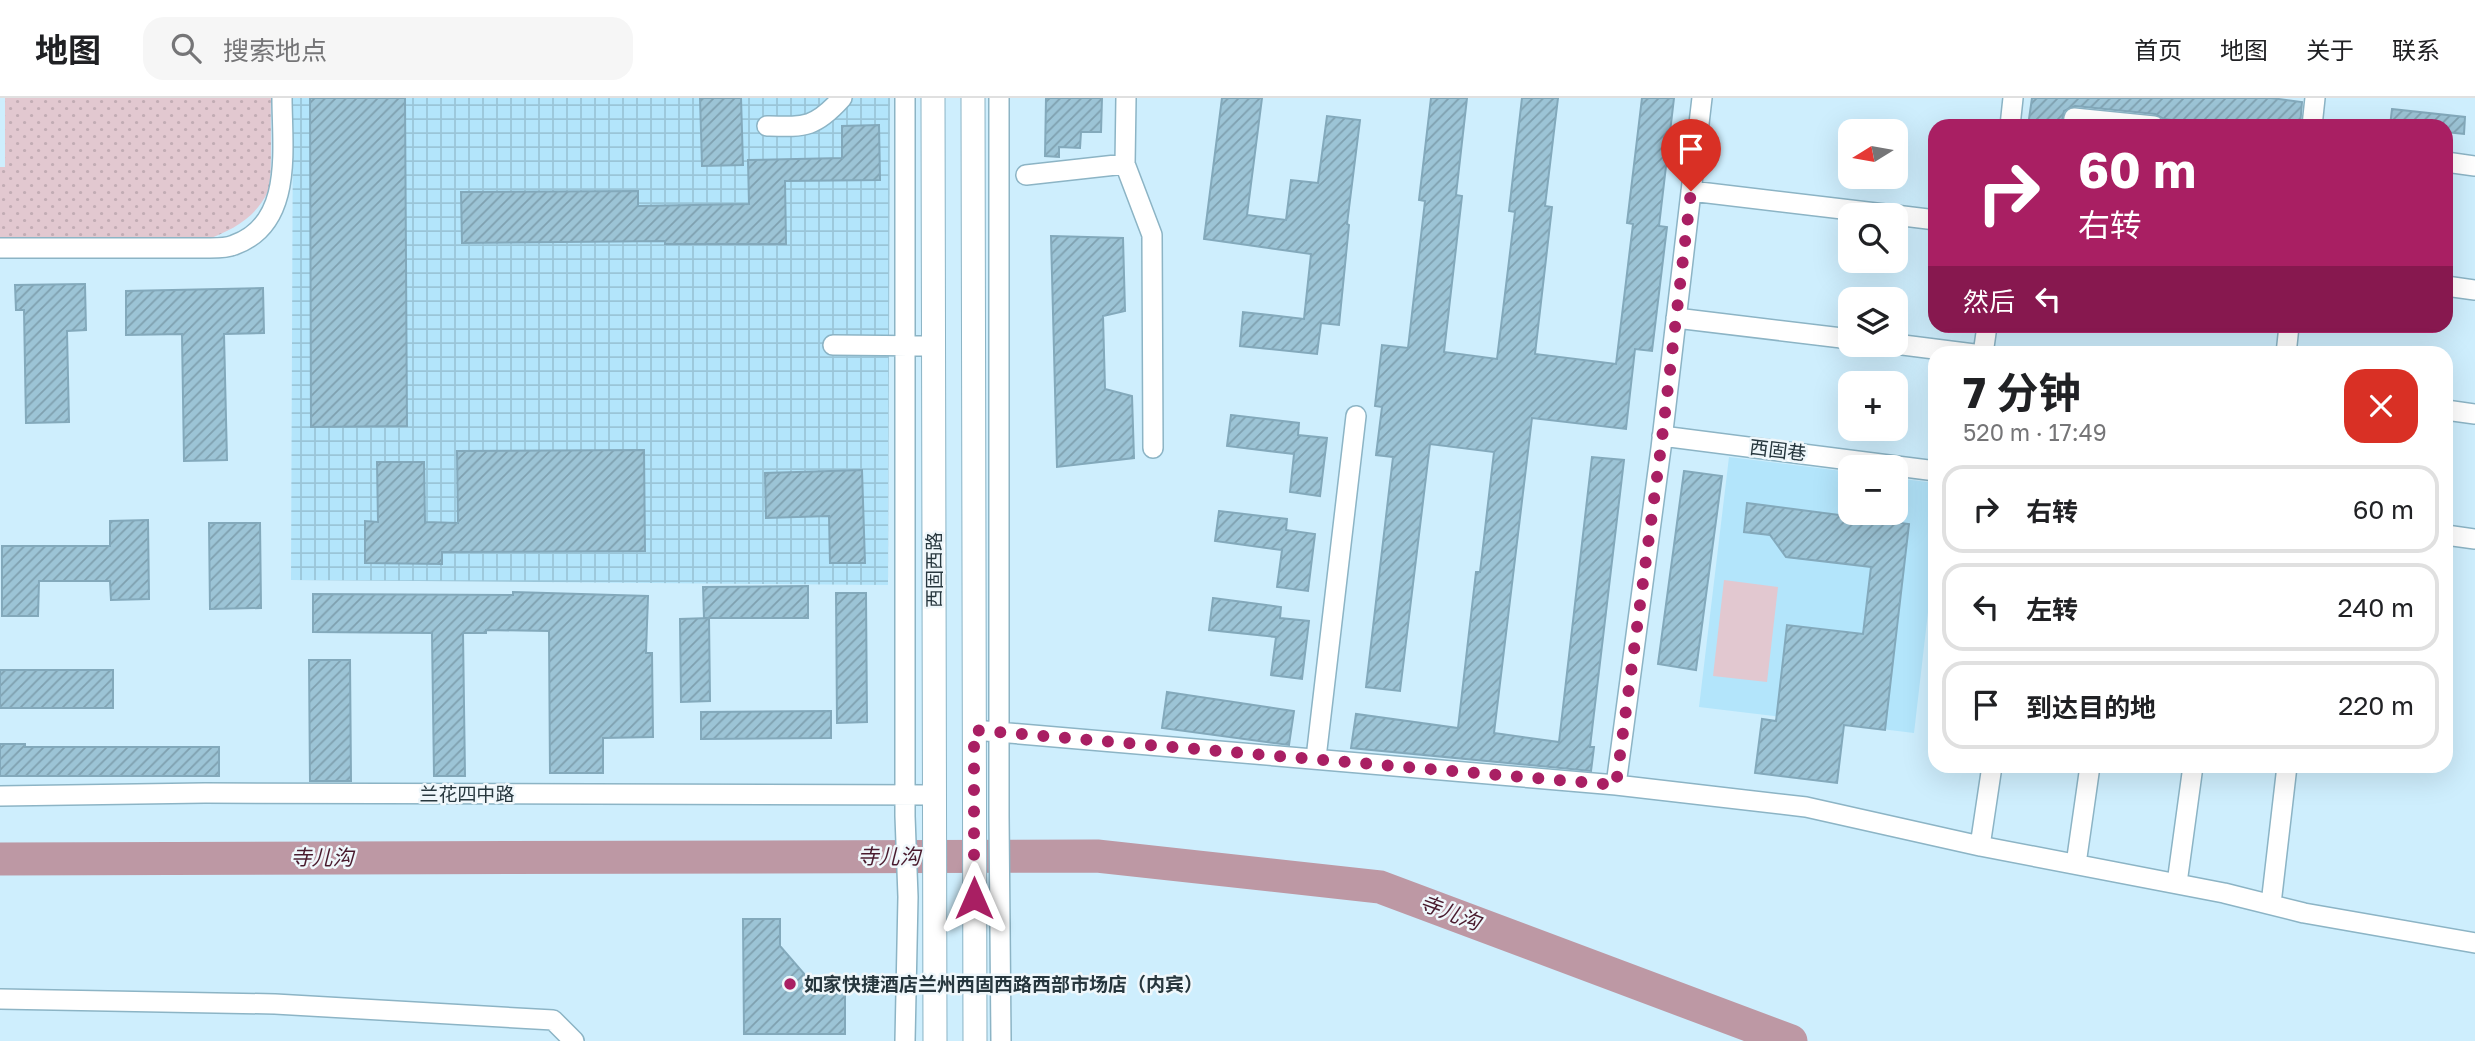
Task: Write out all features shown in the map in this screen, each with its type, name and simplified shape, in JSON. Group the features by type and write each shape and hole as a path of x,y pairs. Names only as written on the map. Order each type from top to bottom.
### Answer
{"main road":[{"name":"西固西路","path":"933,98 935,1041"},
{"name":"西固西路","path":"974,98 975,1041"}],"street":[{"path":"0,248 202,248 232,246 249,238 276,205 282,179 282,98"},
{"path":"767,126 805,127 831,111 842,98"},
{"path":"905,98 905,816 908,897 905,1041"},
{"path":"999,98 1001,1041"},
{"path":"1126,98 1125,164 1152,235 1153,448"},
{"path":"1616,785 1662,436 1702,98"},
{"path":"2011,119 2013,98"},
{"path":"2313,119 2315,98"},
{"path":"2453,163 2475,166"},
{"path":"1026,175 1125,164"},
{"path":"1691,191 1838,208"},
{"path":"1908,217 1928,219"},
{"path":"2453,287 2475,290"},
{"path":"1676,318 1838,338"},
{"path":"833,345 934,346"},
{"path":"1908,346 1928,348"},
{"path":"2453,411 2475,414"},
{"path":"1316,758 1356,416"},
{"name":"西固巷","path":"1662,436 1928,470"},
{"path":"2453,536 2475,538"},
{"path":"974,730 1616,785 1805,807 1980,846 2176,883 2304,913 2475,943"},
{"path":"1980,846 1991,773"},
{"path":"2076,864 2089,773"},
{"path":"2176,883 2192,773"},
{"path":"2271,904 2286,773"},
{"name":"兰花四中路","path":"0,796 205,793 907,795 934,805"},
{"path":"0,999 275,1004 553,1020 574,1041"}],"shaded area":[{"path":"5,98 271,98 268,191 250,216 206,240 0,238 0,167 5,167"},
{"path":"293,98 890,98 888,585 291,580"},
{"path":"1729,457 1838,471 1838,525 1908,525 1908,480 1928,482 1928,612 1914,733 1699,707"},
{"path":"1724,580 1778,587 1767,682 1713,676"}],"building":[{"path":"310,98 405,98 407,426 311,427"},
{"path":"700,98 741,98 743,165 702,166"},
{"path":"1046,98 1102,98 1101,132 1081,132 1080,148 1059,147 1059,157 1045,156"},
{"path":"1222,98 1262,98 1247,215 1286,220 1291,180 1318,183 1327,116 1360,120 1347,224 1339,325 1321,323 1317,354 1240,346 1243,312 1304,319 1311,254 1204,239"},
{"path":"1431,98 1467,98 1456,195 1462,196 1444,352 1497,359 1515,212 1509,211 1522,98 1558,98 1545,206 1552,207 1535,354 1616,364 1633,224 1627,223 1642,98 1674,98 1659,226 1667,227 1652,351 1635,349 1626,429 1532,418 1494,733 1559,742 1592,457 1624,460 1590,747 1594,747 1591,771 1351,748 1356,714 1458,728 1476,572 1480,572 1494,452 1430,444 1400,691 1366,687 1393,457 1376,455 1382,407 1375,406 1382,345 1408,348 1425,201 1419,200"},
{"path":"2032,98 2271,98 2302,102 2301,119 2164,119 2155,114 2075,106 2064,111 2062,119 2029,119"},
{"path":"2392,109 2465,117 2464,134 2453,133 2453,119 2391,119"},
{"path":"879,125 880,180 785,181 786,244 665,244 665,241 462,243 461,192 638,191 638,206 749,204 748,160 842,158 842,126"},
{"path":"1051,236 1123,238 1125,311 1103,316 1105,389 1132,396 1134,458 1057,467"},
{"path":"85,284 86,330 67,331 69,422 26,423 24,310 16,310 15,285"},
{"path":"263,288 264,333 224,334 227,460 184,461 182,334 126,335 126,291"},
{"path":"1231,415 1299,423 1298,435 1327,438 1320,496 1290,492 1294,454 1227,446"},
{"path":"644,450 645,551 442,552 442,564 365,563 365,521 378,522 377,462 424,462 425,522 458,523 457,451"},
{"path":"862,470 865,563 830,563 829,516 766,518 765,473"},
{"path":"1684,471 1722,476 1696,670 1658,664"},
{"path":"1747,503 1838,515 1838,525 1909,524 1885,730 1844,725 1837,783 1755,773 1762,719 1776,721 1787,625 1863,634 1871,567 1786,557 1770,535 1744,532"},
{"path":"1219,511 1287,519 1286,530 1315,534 1308,591 1277,587 1282,550 1215,541"},
{"path":"148,520 149,599 111,600 110,581 39,581 38,616 2,616 2,546 110,546 110,521"},
{"path":"209,523 260,523 261,608 210,609"},
{"path":"808,586 808,618 704,618 703,587"},
{"path":"513,592 648,596 646,653 652,653 653,737 603,738 603,773 550,773 549,631 486,630 486,633 463,633 465,776 434,776 432,633 313,632 313,594 513,595"},
{"path":"836,593 866,593 867,722 837,723"},
{"path":"1213,598 1281,607 1280,618 1309,621 1302,679 1271,675 1276,637 1209,630"},
{"path":"709,618 710,701 681,702 680,619"},
{"path":"309,660 350,660 351,781 310,781"},
{"path":"0,670 113,670 113,708 0,708"},
{"path":"1167,692 1294,711 1289,745 1162,728"},
{"path":"831,711 831,738 701,739 701,712"},
{"path":"0,744 25,744 25,747 219,747 219,776 0,776"},
{"path":"743,919 780,919 780,946 818,990 845,990 845,1034 744,1034"}],"waterway":[{"name":"寺儿沟","path":"0,859 1097,856 1380,887 1791,1041"}],"place":[{"name":"如家快捷酒店兰州西固西路西部市场店（内宾）","path":"790,984"}],"route":[{"path":"974,898 974,730 1616,785 1661,447 1691,191"}]}
